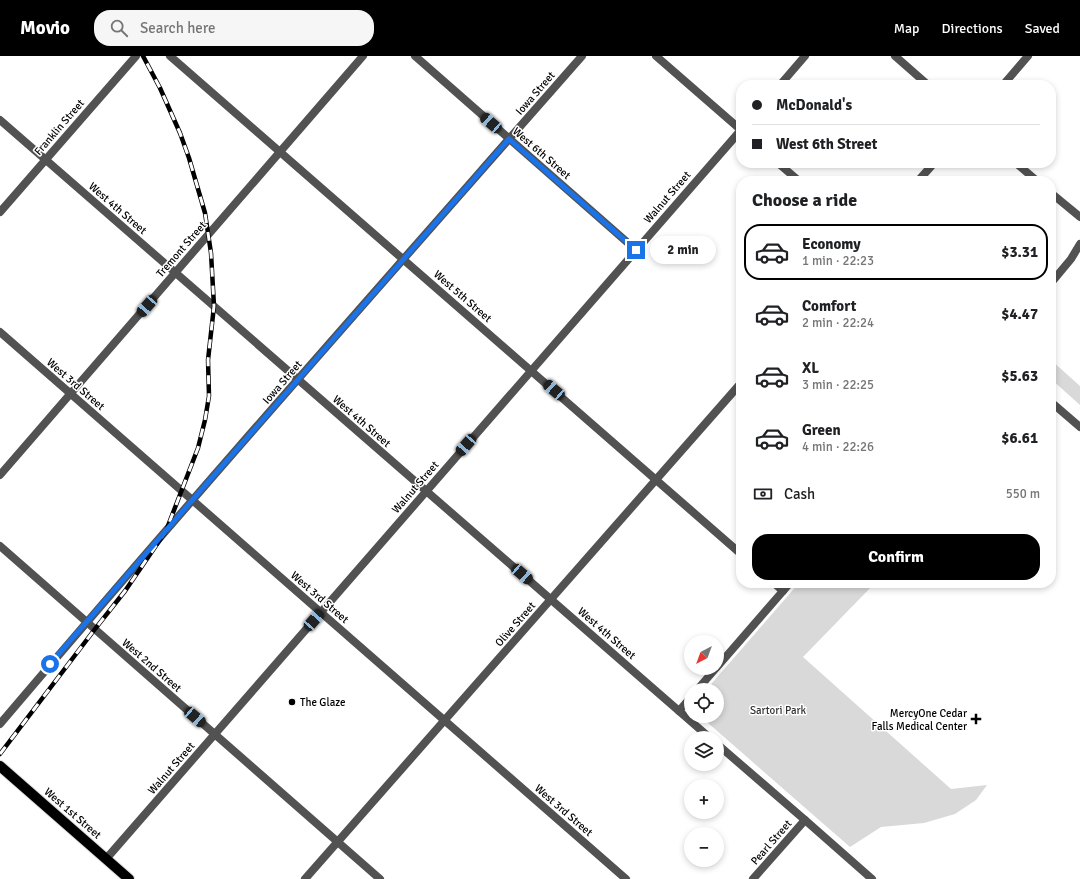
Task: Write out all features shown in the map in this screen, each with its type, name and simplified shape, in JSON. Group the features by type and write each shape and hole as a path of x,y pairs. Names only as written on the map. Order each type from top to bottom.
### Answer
{"main road":[{"name":"West 1st Street","path":"0,766 129,879"}],"street":[{"name":"Franklin Street","path":"0,212 136,56"},
{"name":"West 5th Street","path":"170,56 736,550"},
{"name":"Tremont Street","path":"0,475 363,56"},
{"name":"West 6th Street","path":"415,56 636,250"},
{"name":"Iowa Street","path":"0,724 192,500 582,56"},
{"path":"656,56 736,126"},
{"path":"784,80 805,56"},
{"path":"895,56 922,80"},
{"path":"1007,80 1028,56"},
{"name":"West 4th Street","path":"0,120 702,731"},
{"name":"Walnut Street","path":"106,859 736,136"},
{"path":"784,168 793,176"},
{"path":"922,176 930,168"},
{"path":"1022,168 1031,176"},
{"path":"1056,197 1080,217"},
{"path":"1056,277 1080,244"},
{"name":"West 3rd Street","path":"0,332 626,879"},
{"name":"Olive Street","path":"305,879 736,389"},
{"path":"1056,406 1080,427"},
{"name":"West 2nd Street","path":"0,546 380,879"},
{"path":"780,588 783,591"},
{"path":"724,660 786,588"},
{"path":"703,683 711,675"},
{"path":"679,711 684,705"},
{"path":"724,750 872,879"},
{"name":"Pearl Street","path":"753,879 805,820"}],"green space":[{"path":"1056,364 1080,386 1080,405 1056,383"},
{"name":"Sartori Park","path":"795,588 870,588 803,657 951,789 987,785 976,800 955,814 924,823 881,827 850,847 724,737 724,731 717,731 708,723 724,723 724,683 712,683 719,675 724,675 724,669"}],"railway":[{"path":"0,754 125,591 166,531 198,448 205,420 209,396 208,360 214,306 211,253 205,213 180,133 160,88 143,56"}],"place":[{"name":"The Glaze","path":"292,702"},
{"name":"MercyOne Cedar Falls Medical Center","path":"976,719"}],"route":[{"path":"50,664 509,139 636,250"}]}
